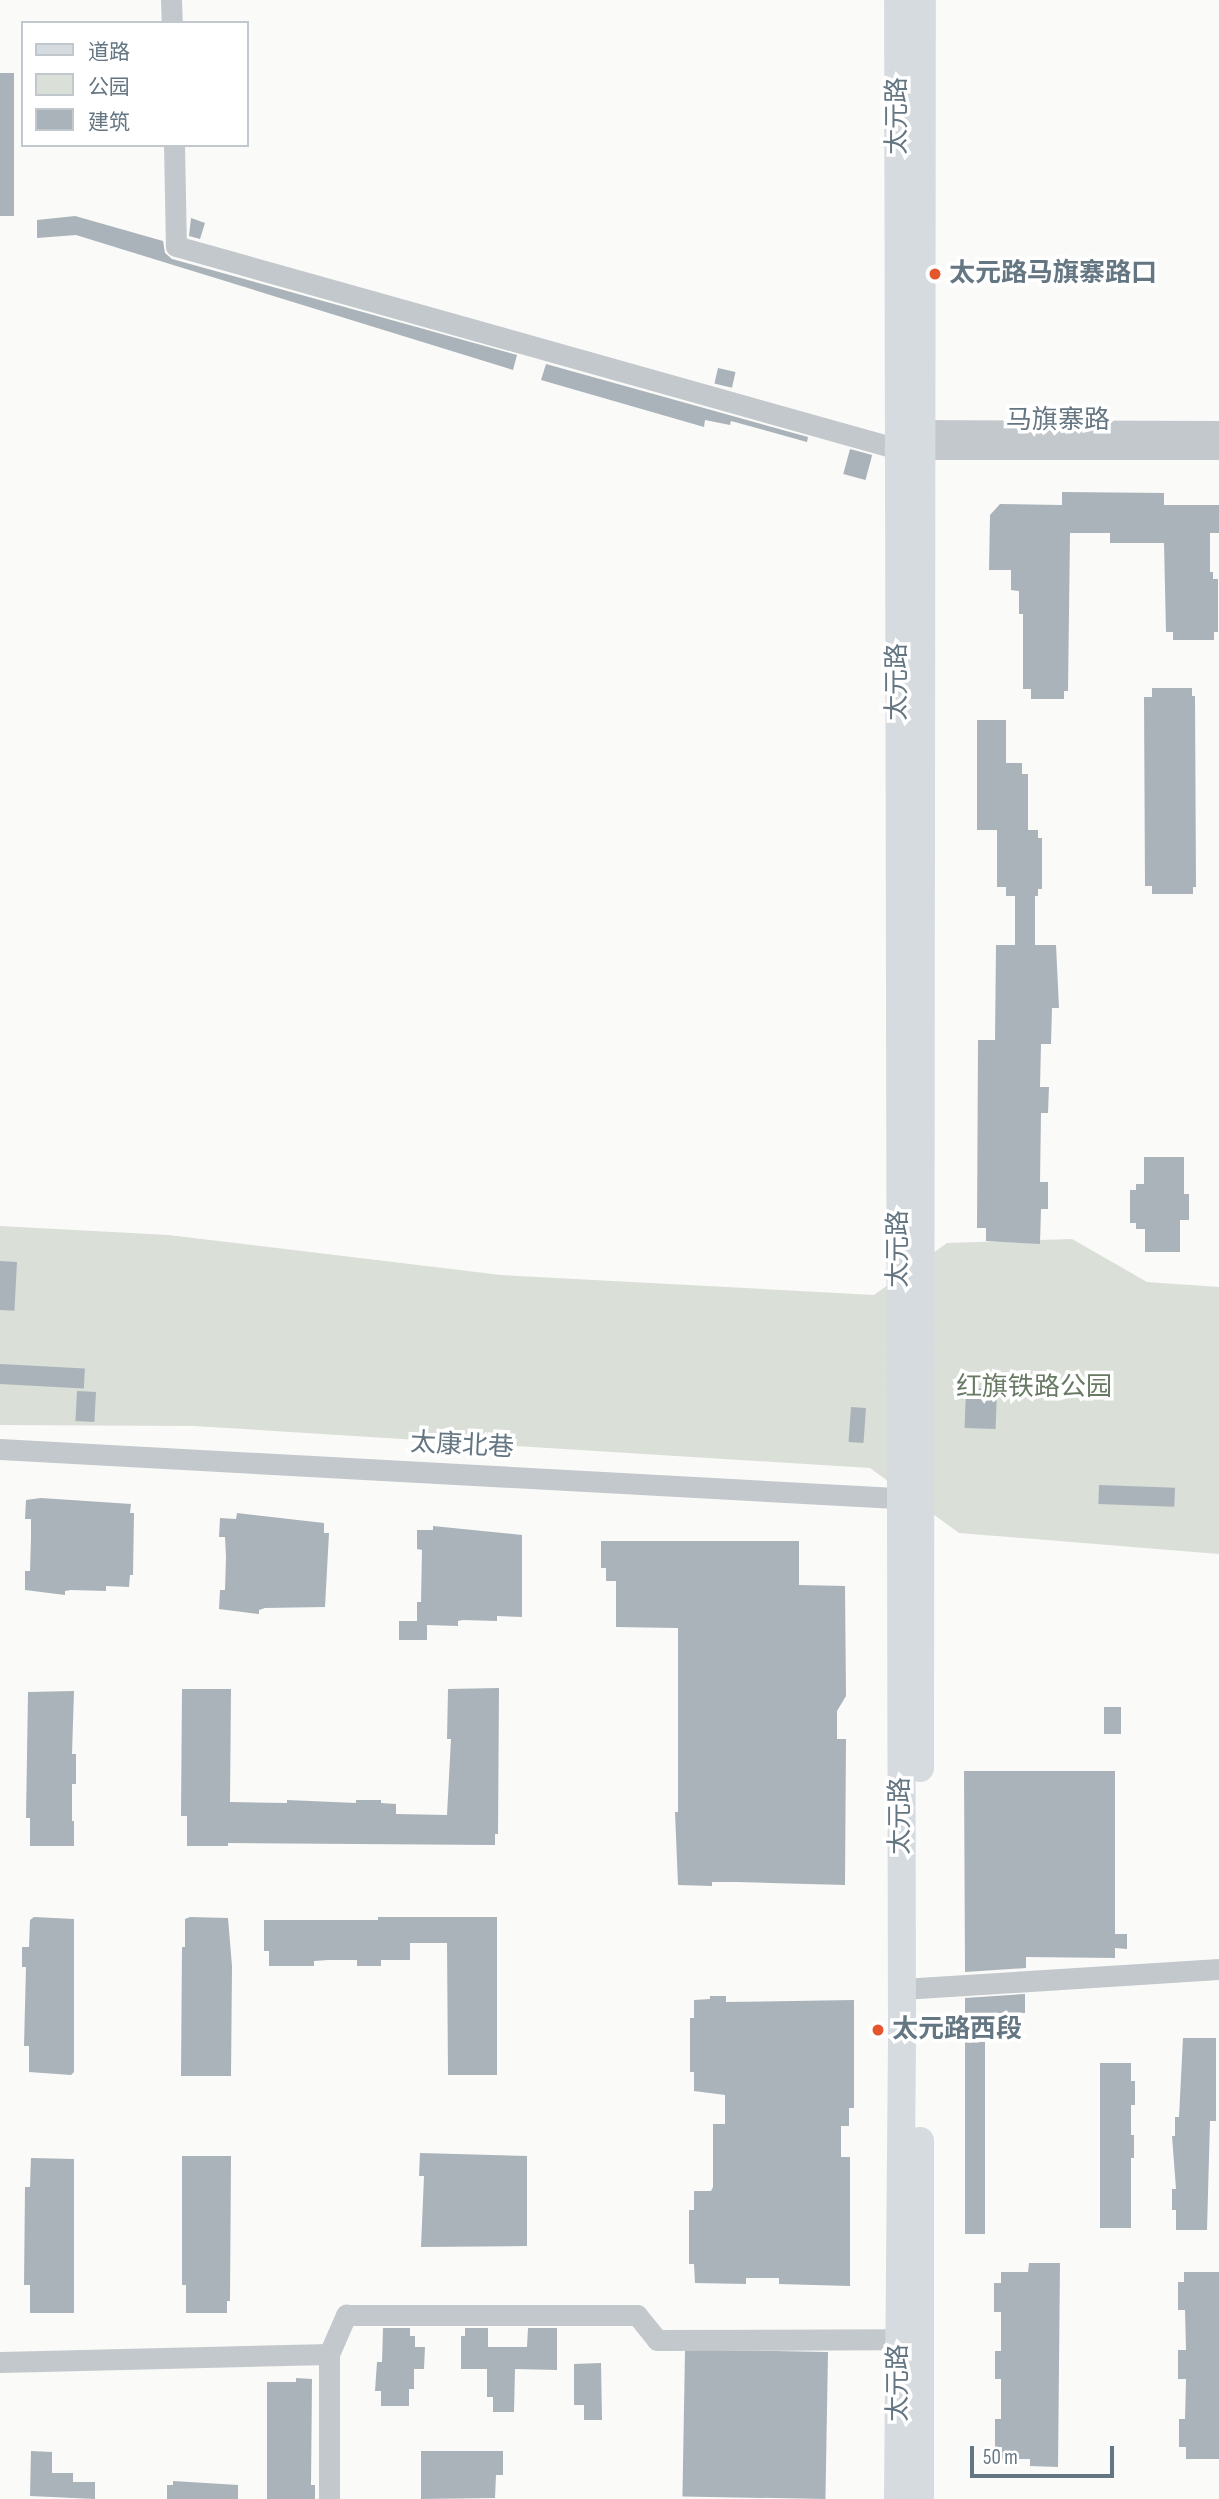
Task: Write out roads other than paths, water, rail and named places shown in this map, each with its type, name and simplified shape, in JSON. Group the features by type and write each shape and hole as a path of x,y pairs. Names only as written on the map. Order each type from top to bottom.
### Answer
{"main road":[{"name":"太元路","path":"898,0 910,439 911,1989 920,2499"},
{"name":"太元路","path":"910,439 922,0"},
{"name":"太元路","path":"898,2499 899,2339 911,1989"}],"street":[{"path":"171,0 172,21"},
{"path":"174,147 176,246 910,439"},
{"name":"马旗寨路","path":"910,439 1219,430"},
{"name":"马旗寨路","path":"910,439 1219,449"},
{"name":"太康北巷","path":"0,1449 910,1499"},
{"path":"911,1989 1219,1969"},
{"path":"330,2499 329,2354 346,2315 637,2315 657,2340 899,2339"},
{"path":"1,2362 329,2354"}],"place":[{"name":"太元路马旗寨路口","path":"935,274"},
{"name":"太元路西段","path":"878,2030"}],"park label":[{"name":"红旗铁路公园","path":"1034,1388"}]}
